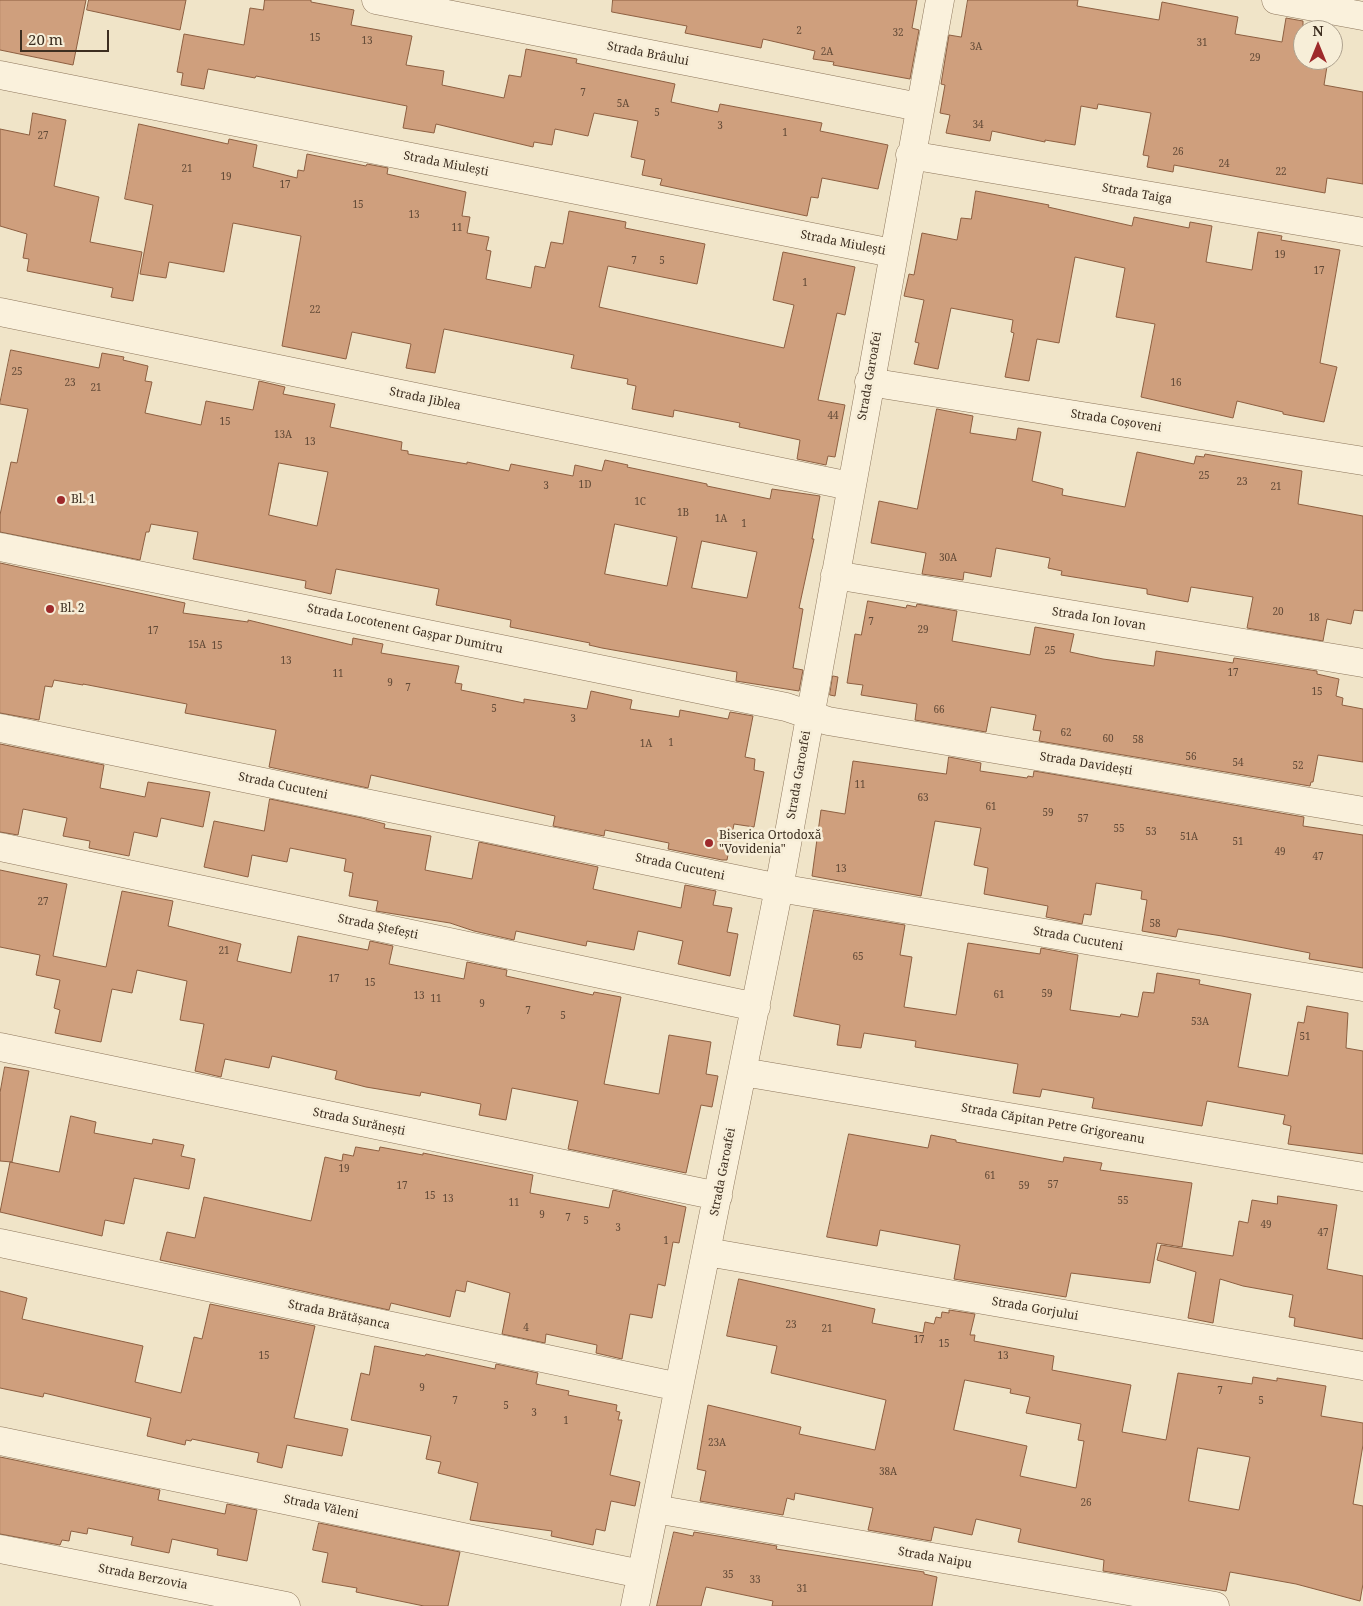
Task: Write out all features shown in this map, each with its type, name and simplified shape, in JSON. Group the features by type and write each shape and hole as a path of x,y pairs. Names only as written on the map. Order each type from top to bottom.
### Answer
{"street":[{"name":"Strada Brâului","path":"376,0 919,107"},
{"name":"Strada Garoafei","path":"635,1606 779,888 892,253 940,0"},
{"path":"1276,0 1363,16"},
{"name":"Strada Miulești","path":"0,75 892,253"},
{"name":"Strada Taiga","path":"910,155 1363,232"},
{"name":"Strada Jiblea","path":"0,312 850,486"},
{"name":"Strada Coșoveni","path":"869,382 1363,461"},
{"name":"Strada Locotenent Gașpar Dumitru","path":"0,547 786,707 809,715"},
{"name":"Strada Ion Iovan","path":"835,575 1363,663"},
{"name":"Strada Davidești","path":"809,715 828,721 1363,811"},
{"name":"Strada Cucuteni","path":"0,728 779,888 1363,987"},
{"name":"Strada Ștefești","path":"0,847 756,1007"},
{"name":"Strada Surănești","path":"0,1047 718,1196"},
{"name":"Strada Căpitan Petre Grigoreanu","path":"743,1072 1363,1177"},
{"name":"Strada Brătășanca","path":"0,1243 679,1387"},
{"name":"Strada Gorjului","path":"707,1252 1363,1366"},
{"name":"Strada Văleni","path":"0,1441 641,1574"},
{"name":"Strada Naipu","path":"655,1509 1215,1606"},
{"name":"Strada Berzovia","path":"0,1549 286,1606"}],"building":[{"path":"0,0 86,0 73,65 0,50"},
{"path":"89,0 186,0 180,30 87,10"},
{"path":"265,0 311,0 311,2 354,10 351,25 412,36 406,65 444,71 442,85 504,98 509,75 521,77 526,49 577,59 576,63 675,84 671,102 718,112 720,104 822,123 820,131 888,145 878,189 822,178 818,198 811,197 807,216 660,185 662,179 642,175 645,160 631,157 638,121 594,113 588,136 555,129 552,145 534,142 533,147 436,124 434,133 403,128 407,106 256,76 255,78 208,69 204,89 181,85 183,73 177,72 184,34 244,45 250,8 263,10"},
{"path":"613,0 917,0 912,28 919,30 910,79 833,65 834,62 813,59 815,51 763,39 761,48 685,33 687,26 612,12"},
{"path":"968,0 1078,0 1077,6 1159,20 1162,2 1238,17 1235,34 1282,42 1286,18 1297,20 1293,20 1293,70 1326,70 1324,85 1363,92 1363,184 1327,178 1325,193 1174,165 1173,172 1147,167 1149,156 1143,155 1151,113 1098,104 1097,109 1081,106 1075,145 1045,140 1045,142 992,131 990,141 946,133 950,115 940,113 945,85 941,84 949,35 961,37"},
{"path":"33,113 66,120 54,186 99,197 90,242 142,252 133,301 111,297 113,288 27,271 29,259 23,258 27,234 0,226 0,129 29,135"},
{"path":"139,124 228,144 229,139 257,145 253,167 297,178 298,170 304,171 307,154 366,166 367,164 388,168 387,174 466,192 462,216 470,217 467,233 489,237 486,250 491,251 486,279 531,288 535,266 545,268 551,242 563,244 569,211 626,222 625,228 705,244 697,284 608,266 599,307 784,348 794,305 773,300 783,252 855,267 845,315 837,313 818,400 845,405 835,457 828,456 826,465 797,459 800,440 739,427 740,423 674,410 673,417 632,409 636,386 627,384 628,379 571,368 574,355 444,329 435,373 406,368 411,344 352,332 346,359 282,346 301,236 233,223 224,272 169,262 166,278 140,274 153,205 125,199"},
{"path":"976,191 1049,205 1048,207 1132,226 1134,217 1189,228 1190,222 1212,226 1206,262 1252,270 1258,232 1282,236 1281,240 1340,250 1320,363 1337,367 1324,422 1283,414 1283,412 1237,401 1233,418 1141,397 1155,324 1116,317 1125,268 1075,257 1059,343 1037,339 1029,381 1005,377 1014,333 1011,332 1013,320 951,308 938,369 914,364 919,343 915,342 924,300 904,296 909,274 914,275 922,233 957,240 961,218 971,219"},
{"path":"11,350 99,368 102,353 124,357 123,360 148,366 145,381 152,382 145,413 201,425 206,401 253,410 259,381 285,387 283,394 335,404 330,427 402,442 401,450 408,451 408,454 467,464 467,462 509,471 511,464 573,476 575,465 602,471 605,460 628,465 627,467 707,484 707,486 770,499 772,489 820,496 812,539 814,539 799,608 803,609 793,668 803,670 799,691 736,681 737,672 602,648 589,645 590,643 510,627 511,620 436,605 439,589 336,569 331,594 305,588 306,581 193,559 198,532 151,524 149,532 146,532 140,560 0,532 0,515 11,462 17,463 28,409 0,404","holes":["279,463 328,472 317,526 269,515","615,524 677,537 667,586 605,574","702,541 757,552 747,598 692,588"]},
{"path":"937,409 973,416 970,433 1016,440 1018,428 1041,432 1032,481 1063,489 1062,495 1125,507 1137,452 1194,464 1196,456 1204,457 1205,454 1302,471 1298,504 1363,516 1363,611 1354,610 1351,624 1327,619 1323,641 1247,628 1253,597 1191,587 1188,602 1147,594 1147,589 1061,575 1062,571 1048,568 1050,558 996,548 991,577 964,572 963,580 922,574 926,553 871,543 879,501 917,509"},
{"path":"0,563 185,603 183,613 248,622 248,620 352,645 353,638 383,644 381,653 459,666 455,683 462,684 461,690 524,703 524,699 587,709 591,691 632,700 630,709 679,717 680,710 728,719 730,712 753,716 745,757 755,759 754,770 764,772 754,827 734,824 727,860 722,860 668,849 669,843 605,830 604,836 553,826 555,816 371,775 368,788 269,767 276,730 185,713 187,704 83,684 54,680 52,687 45,686 39,720 0,713"},
{"path":"868,601 906,608 907,605 916,607 917,604 957,611 952,641 1030,655 1035,627 1074,634 1070,652 1103,659 1154,666 1156,651 1233,663 1234,658 1317,671 1317,674 1339,679 1336,696 1343,698 1342,705 1363,709 1363,762 1318,755 1313,782 1311,782 1310,786 1039,741 1041,731 1033,730 1036,715 991,707 986,732 915,720 917,704 861,695 863,685 847,683 855,634 861,635"},
{"path":"833,676 838,677 835,696 830,695"},
{"path":"0,744 104,765 100,788 145,797 148,782 210,792 203,827 161,818 157,837 134,832 129,856 89,848 90,841 63,836 67,818 23,809 18,835 0,832"},
{"path":"949,757 981,763 980,771 1027,778 1028,776 1033,777 1034,771 1304,817 1303,826 1363,835 1363,968 1309,959 1310,953 1222,936 1178,929 1176,937 1142,931 1147,900 1141,899 1142,891 1096,883 1091,915 1084,914 1082,924 1046,917 1048,906 984,894 988,868 974,865 981,828 935,821 921,896 812,876 821,810 845,814 853,761 946,774"},
{"path":"270,799 362,818 385,824 384,828 431,836 425,870 472,879 479,842 598,867 593,889 681,908 685,885 716,891 713,905 732,908 727,932 738,934 730,976 678,964 683,941 638,931 634,950 587,941 586,946 516,931 514,940 474,931 450,923 376,911 378,901 349,896 353,873 344,871 346,859 290,848 287,862 252,855 248,877 204,867 214,821 264,831"},
{"path":"0,870 67,884 53,956 106,967 122,891 173,901 168,926 241,944 237,961 291,973 298,936 368,950 370,941 393,946 389,964 464,979 467,962 507,970 506,976 593,995 594,992 621,997 604,1084 659,1094 669,1035 711,1042 706,1074 718,1076 712,1107 701,1105 686,1173 568,1149 578,1101 512,1088 506,1120 479,1115 481,1104 421,1092 420,1096 366,1087 335,1079 337,1071 272,1056 269,1068 225,1059 221,1077 195,1071 204,1024 180,1020 187,981 137,970 132,993 112,989 101,1042 55,1033 60,1010 54,1008 60,980 36,975 40,955 0,947"},
{"path":"814,910 905,925 900,955 912,957 904,1007 956,1015 968,943 1040,954 1041,948 1078,955 1070,1010 1120,1017 1121,1014 1138,1017 1143,992 1154,993 1157,973 1200,980 1199,984 1251,994 1238,1067 1288,1076 1298,1022 1304,1023 1307,1006 1348,1013 1346,1048 1363,1051 1363,1154 1288,1144 1291,1126 1283,1124 1285,1115 1207,1101 1202,1126 1092,1108 1094,1098 1042,1089 1040,1097 1013,1093 1018,1064 915,1047 916,1041 864,1033 861,1048 837,1045 840,1025 794,1016"},
{"path":"5,1067 29,1071 12,1162 0,1161 0,1093"},
{"path":"71,1116 96,1122 94,1133 152,1144 153,1139 184,1145 181,1156 195,1159 189,1189 134,1178 124,1224 105,1220 102,1236 0,1212 10,1162 59,1172"},
{"path":"849,1134 928,1148 931,1135 956,1140 956,1142 1063,1162 1064,1157 1102,1163 1100,1170 1192,1183 1182,1247 1157,1243 1150,1283 1071,1273 1066,1297 954,1279 960,1245 880,1230 877,1246 827,1237"},
{"path":"356,1147 379,1151 380,1147 423,1155 423,1153 533,1175 530,1193 609,1208 613,1190 686,1207 679,1243 673,1242 665,1286 658,1284 652,1318 630,1314 622,1359 596,1353 597,1345 546,1334 545,1343 502,1334 510,1293 467,1281 465,1292 456,1290 450,1317 391,1303 389,1310 160,1260 167,1232 195,1238 204,1197 311,1221 325,1157 342,1161 343,1154 353,1156"},
{"path":"1278,1196 1337,1205 1327,1269 1363,1276 1363,1339 1294,1326 1295,1318 1289,1317 1293,1295 1243,1286 1220,1279 1213,1323 1188,1318 1196,1272 1157,1260 1161,1245 1233,1256 1239,1221 1248,1223 1252,1200 1277,1204"},
{"path":"739,1279 875,1309 872,1323 923,1333 925,1322 934,1324 936,1317 941,1318 942,1312 949,1313 949,1310 975,1314 970,1335 975,1335 974,1341 1054,1356 1052,1370 1131,1385 1122,1432 1166,1440 1178,1373 1252,1384 1253,1377 1277,1381 1277,1378 1326,1386 1321,1416 1363,1423 1363,1445 1353,1504 1363,1506 1363,1584 1360,1601 1296,1584 1230,1572 1226,1591 1103,1571 1104,1560 1018,1542 1021,1529 976,1519 972,1535 934,1527 931,1541 868,1530 873,1508 795,1493 794,1500 787,1498 783,1515 700,1501 706,1471 697,1469 708,1405 801,1427 799,1434 875,1450 886,1400 771,1373 777,1346 727,1336","holes":["965,1380 1011,1389 1010,1393 1030,1397 1026,1413 1081,1424 1078,1440 1084,1441 1076,1488 1020,1476 1027,1446 954,1430","1198,1448 1250,1457 1239,1510 1189,1501"]},
{"path":"0,1291 27,1298 22,1319 143,1346 135,1382 181,1393 194,1337 202,1339 210,1304 315,1326 294,1418 348,1429 342,1456 287,1445 282,1468 257,1462 259,1453 192,1439 191,1441 186,1440 185,1445 147,1436 151,1418 44,1393 43,1397 0,1388"},
{"path":"375,1346 425,1356 426,1354 495,1369 496,1364 538,1373 536,1384 569,1391 568,1395 617,1405 616,1411 620,1412 618,1420 622,1420 610,1475 640,1482 635,1506 611,1501 605,1531 596,1529 593,1545 551,1536 552,1531 470,1520 478,1483 438,1473 441,1462 426,1459 431,1436 351,1420 361,1373 369,1375"},
{"path":"0,1457 160,1490 158,1500 225,1514 227,1504 257,1510 247,1561 217,1555 218,1549 172,1539 169,1553 131,1545 133,1537 88,1528 87,1534 71,1531 69,1541 62,1540 60,1545 0,1534"},
{"path":"319,1523 460,1552 448,1606 424,1606 356,1592 357,1588 322,1582 328,1553 313,1550"},
{"path":"674,1532 693,1536 694,1532 777,1546 776,1549 924,1572 924,1574 937,1577 932,1606 772,1606 773,1601 706,1587 701,1606 657,1606"}],"place":[{"name":"Bl. 1","path":"61,500"},
{"name":"Bl. 2","path":"50,609"},
{"name":"Biserica Ortodoxă \"Vovidenia\"","path":"709,843"}]}
